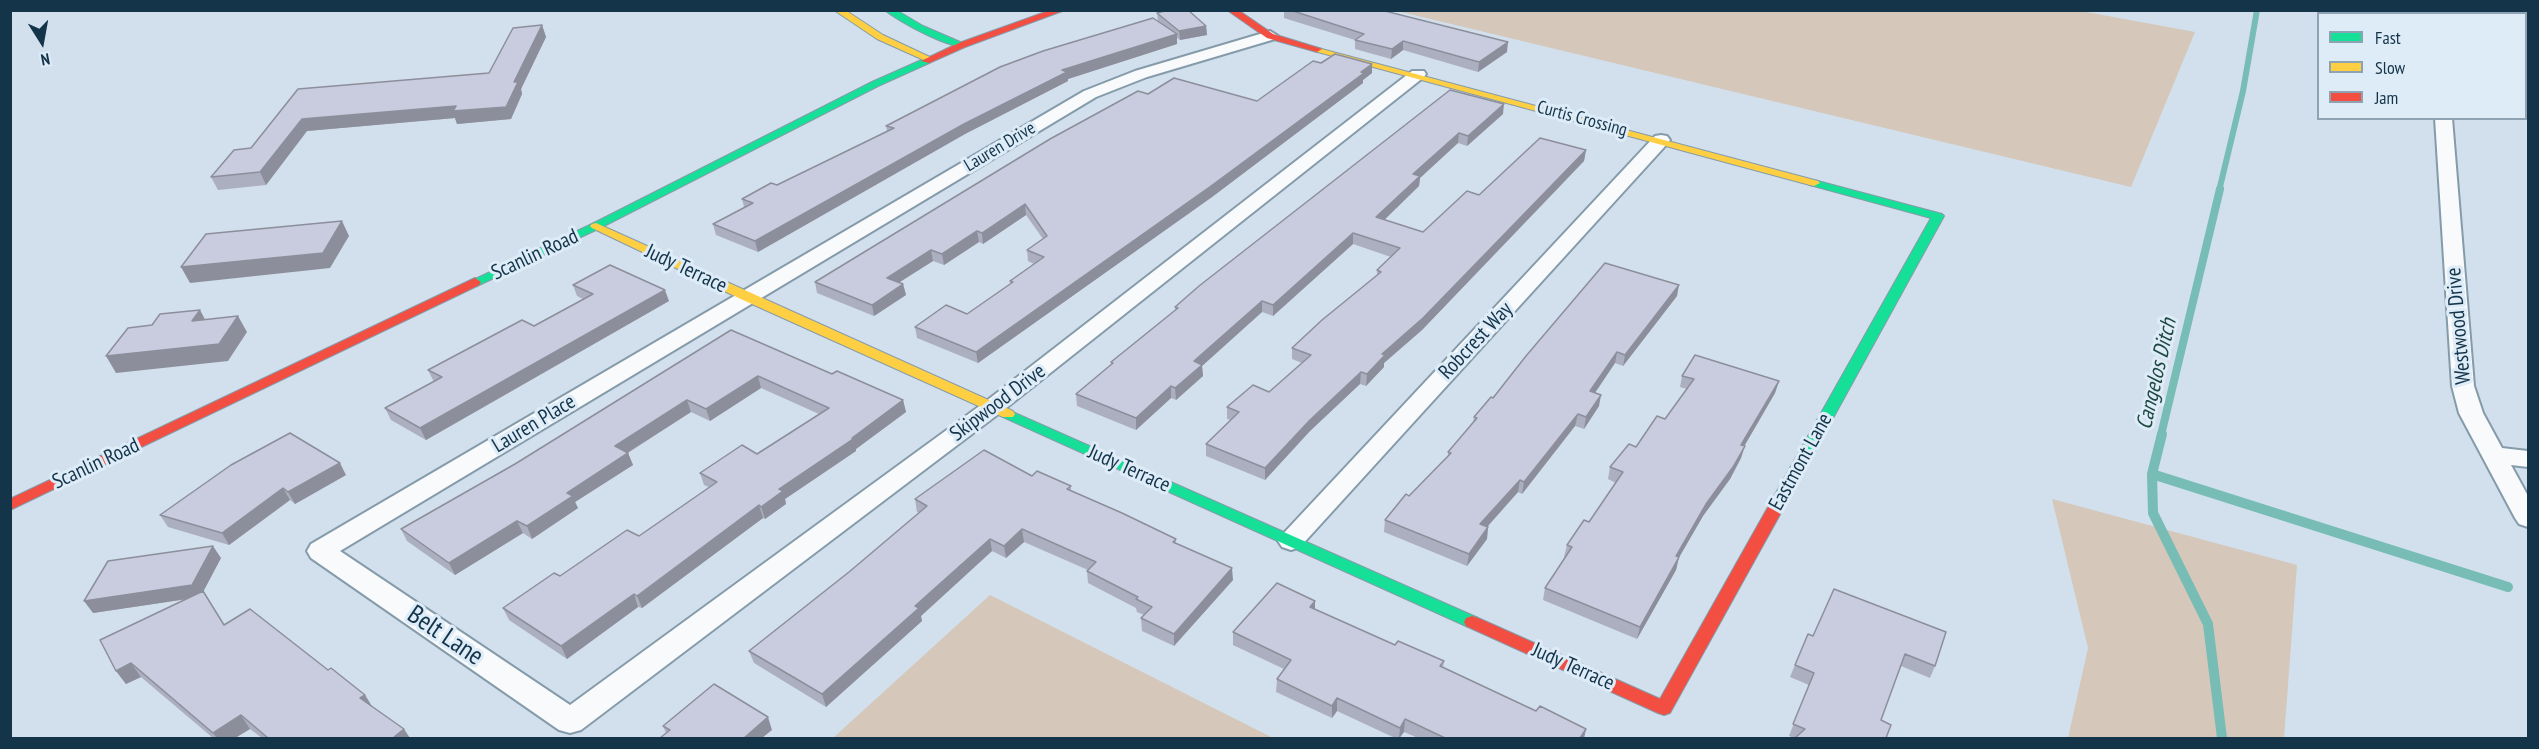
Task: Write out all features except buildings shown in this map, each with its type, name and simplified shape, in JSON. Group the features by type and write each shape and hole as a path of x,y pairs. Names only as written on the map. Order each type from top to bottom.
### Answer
{"street":[{"path":"838,10 880,37 929,59"},
{"path":"889,10 920,28 962,45"},
{"name":"Scanlin Road","path":"10,505 390,322 596,226 875,84 962,45 1061,10"},
{"name":"Curtis Crossing","path":"1231,10 1270,36 1418,74 1938,216"},
{"name":"Lauren Drive","path":"747,297 1090,94 1141,74 1270,36"},
{"name":"Skipwood Drive","path":"570,721 993,407 1418,74"},
{"name":"Westwood Drive","path":"2443,120 2463,386 2471,413 2529,518"},
{"name":"Robcrest Way","path":"1291,541 1661,140"},
{"name":"Eastmont Lane","path":"1664,708 1938,216"},
{"name":"Judy Terrace","path":"596,226 747,297 1664,708"},
{"name":"Lauren Place","path":"320,551 747,297"},
{"path":"2495,454 2529,459"},
{"name":"Belt Lane","path":"320,551 570,721"}],"shaded area":[{"path":"1397,11 2081,11 2195,32 2131,187"},
{"path":"2052,499 2297,565 2284,738 2068,738 2088,648"},
{"path":"990,595 1273,738 833,738"}],"waterway":[{"name":"Cangelos Ditch","path":"2219,191 2243,91 2257,10"},
{"name":"Cangelos Ditch","path":"2161,435 2220,189"},
{"name":"Cangelos Ditch","path":"2152,474 2162,434"},
{"path":"2152,474 2508,587"},
{"name":"Cangelos Ditch","path":"2152,474 2153,513 2208,624 2222,738"}],"traffic: fast":[{"path":"889,10 920,28 962,45"},
{"path":"475,282 596,226 875,84 926,61"},
{"path":"1780,500 1938,216 1814,183"},
{"path":"1008,414 1472,622"}],"traffic: slow":[{"path":"838,10 880,37 929,59"},
{"path":"1317,49 1814,183"},
{"path":"596,226 747,297 1008,414"}],"traffic: jam":[{"path":"926,61 962,45 1061,10"},
{"path":"1231,10 1270,36 1317,49"},
{"path":"10,505 475,282"},
{"path":"1472,622 1664,708 1780,500"}]}
